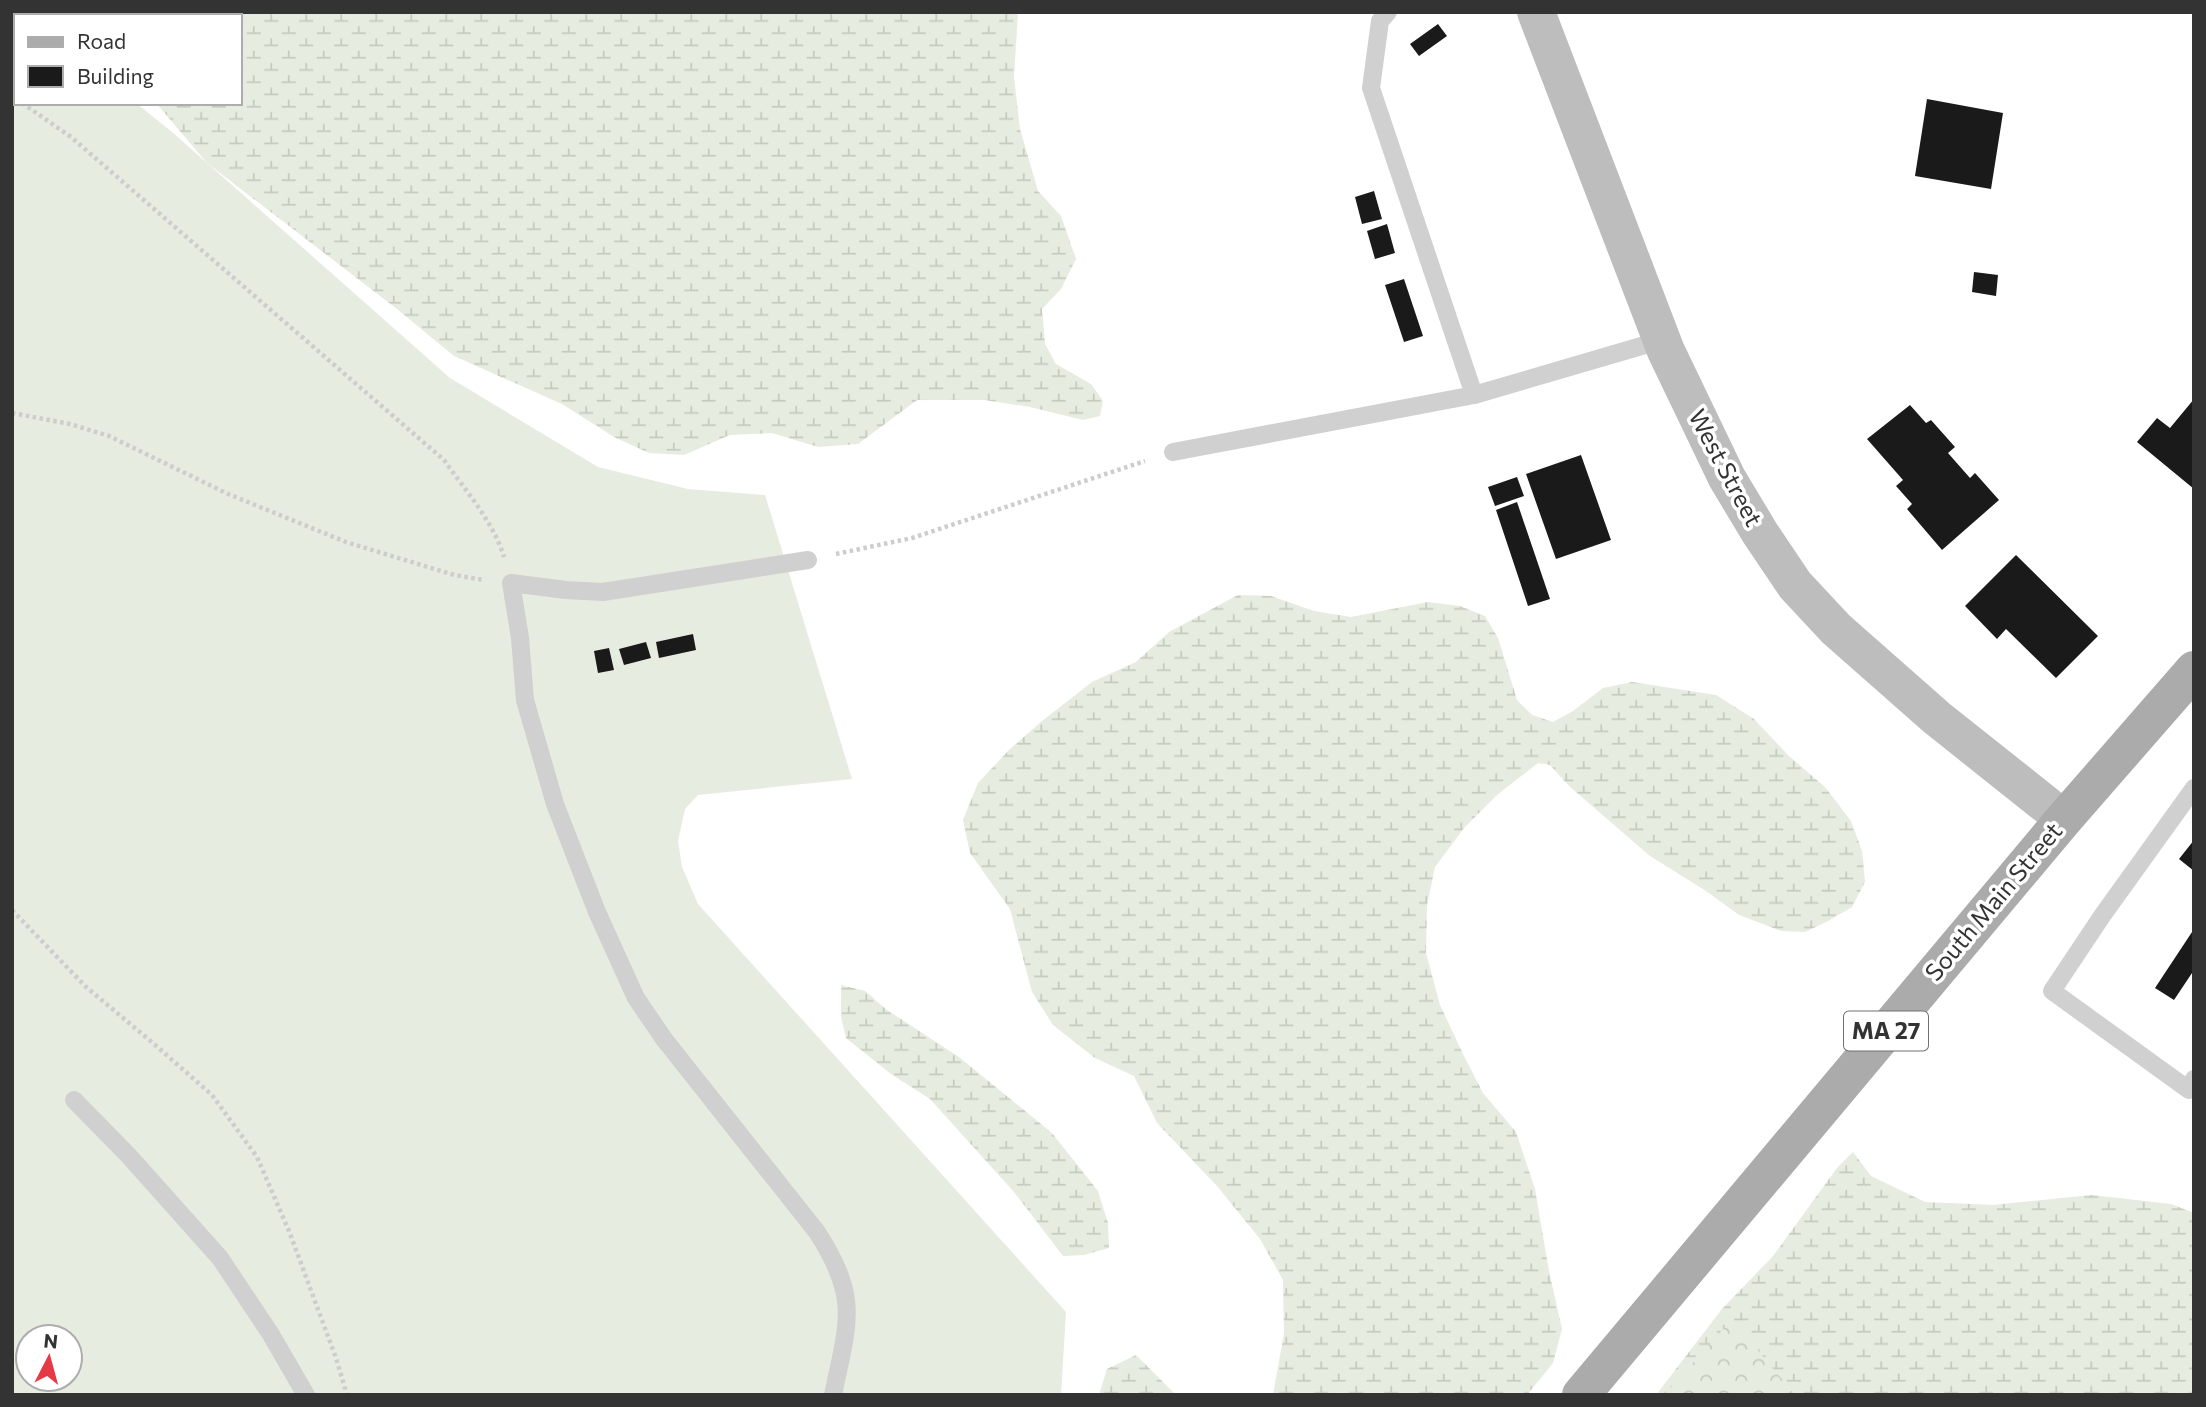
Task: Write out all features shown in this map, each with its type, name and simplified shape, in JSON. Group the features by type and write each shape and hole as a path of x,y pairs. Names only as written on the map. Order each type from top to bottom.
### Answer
{"main road":[{"name":"South Main Street","path":"1581,1395 2064,819 2194,670"}],"street":[{"name":"West Street","path":"1536,12 1662,340 1727,478 1760,533 1795,584 1836,629 1937,718 2064,819"}],"lane":[{"path":"1388,12 1380,21 1371,88 1474,395"},
{"path":"1173,452 1474,395 1662,340"},
{"path":"807,560 603,592 512,583 525,700 555,804 597,912 636,998 664,1039 817,1232 841,1274 846,1293 848,1324 833,1395"},
{"path":"2194,788 2052,991 2189,1090 2194,1079"},
{"path":"74,1100 129,1156 220,1258 270,1333 306,1395"}],"path":[{"path":"12,413 70,424 110,436 228,494 346,542 454,575 512,583 499,544 481,512 444,460 71,136 25,105"},
{"path":"807,560 912,538 1173,452"},
{"path":"12,910 86,987 212,1096 257,1157 289,1231 347,1395"}],"green space":[{"path":"12,12 25,12 14,14 14,105 138,105 450,378 598,467 688,489 765,495 852,779 698,795 685,809 678,841 682,867 698,904 1066,1312 1061,1395 12,1395"},
{"path":"119,12 1018,12 1014,77 1020,129 1038,191 1061,216 1076,259 1061,289 1042,309 1045,344 1056,364 1091,384 1103,401 1100,416 1083,420 1030,407 985,400 917,400 858,444 818,447 772,433 730,435 684,455 649,453 614,437 562,404 454,356 207,163 158,105 242,105 242,14"},
{"path":"1238,595 1271,596 1314,611 1351,617 1428,602 1460,606 1485,616 1498,638 1517,700 1532,715 1553,722 1573,711 1603,688 1632,682 1716,695 1754,719 1789,756 1825,787 1851,821 1862,851 1865,882 1852,907 1805,932 1781,931 1739,915 1650,856 1569,786 1550,765 1538,763 1497,795 1464,828 1435,867 1427,905 1426,953 1440,1005 1483,1093 1516,1132 1535,1189 1562,1329 1553,1363 1527,1395 1273,1395 1284,1333 1283,1280 1260,1239 1217,1186 1157,1123 1134,1076 1095,1058 1053,1025 1032,992 1010,909 970,853 963,820 978,783 1009,750 1092,682 1136,662 1169,632"},
{"path":"841,985 865,991 887,1010 959,1057 1052,1133 1098,1191 1108,1223 1109,1248 1084,1255 1063,1256 1014,1192 930,1099 891,1074 846,1038 841,1017"},
{"path":"1853,1152 1871,1176 1925,1202 1993,1205 2092,1195 2171,1204 2194,1213 2194,1395 1656,1395 1722,1309 1773,1256 1837,1168"},
{"path":"1732,1319 1795,1395 1664,1395"},
{"path":"1136,1355 1176,1395 1099,1395 1107,1369"}],"building":[{"path":"16,12 44,12 14,14 14,24 12,15"},
{"path":"1438,24 1447,36 1419,56 1410,44"},
{"path":"1927,99 2003,113 1991,189 1915,176"},
{"path":"1374,191 1382,219 1362,224 1355,197"},
{"path":"1387,224 1395,253 1375,259 1367,231"},
{"path":"1974,272 1998,275 1996,296 1972,292"},
{"path":"1404,279 1423,336 1404,342 1385,285"},
{"path":"2194,399 2194,489 2137,442 2157,418 2170,428"},
{"path":"1910,405 1926,423 1931,420 1955,447 1948,453 1970,478 1975,473 1999,500 1942,550 1907,509 1912,504 1896,486 1903,480 1867,439"},
{"path":"1581,455 1611,540 1556,559 1526,474"},
{"path":"1517,477 1524,496 1495,506 1488,487"},
{"path":"1517,502 1550,599 1528,606 1496,510"},
{"path":"2016,555 2098,636 2056,678 2006,629 1997,639 1965,606"},
{"path":"693,634 696,650 659,658 656,642"},
{"path":"646,642 651,658 624,665 619,649"},
{"path":"609,648 614,670 598,673 594,651"},
{"path":"2194,840 2194,871 2179,859"},
{"path":"2194,929 2194,970 2174,1000 2155,988"}]}
